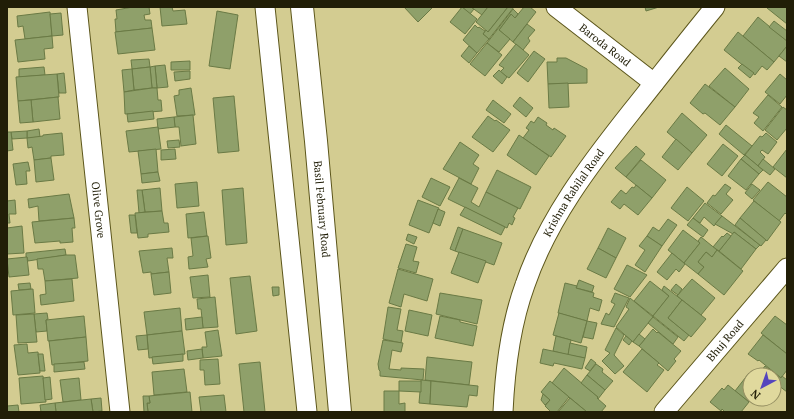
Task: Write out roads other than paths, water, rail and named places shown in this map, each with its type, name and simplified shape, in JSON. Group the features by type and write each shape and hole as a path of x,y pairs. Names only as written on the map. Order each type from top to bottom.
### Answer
{"street":[{"name":"Olive Grove","path":"77,7 120,412"},
{"path":"265,7 307,412"},
{"name":"Basil February Road","path":"302,7 316,141 340,412"},
{"name":"Baroda Road","path":"556,7 654,83"},
{"name":"Krishna Rabilal Road","path":"503,412 505,371 513,323 525,284 542,244 566,201 597,154 715,7"},
{"name":"Bhuj Road","path":"664,412 787,268"}]}
